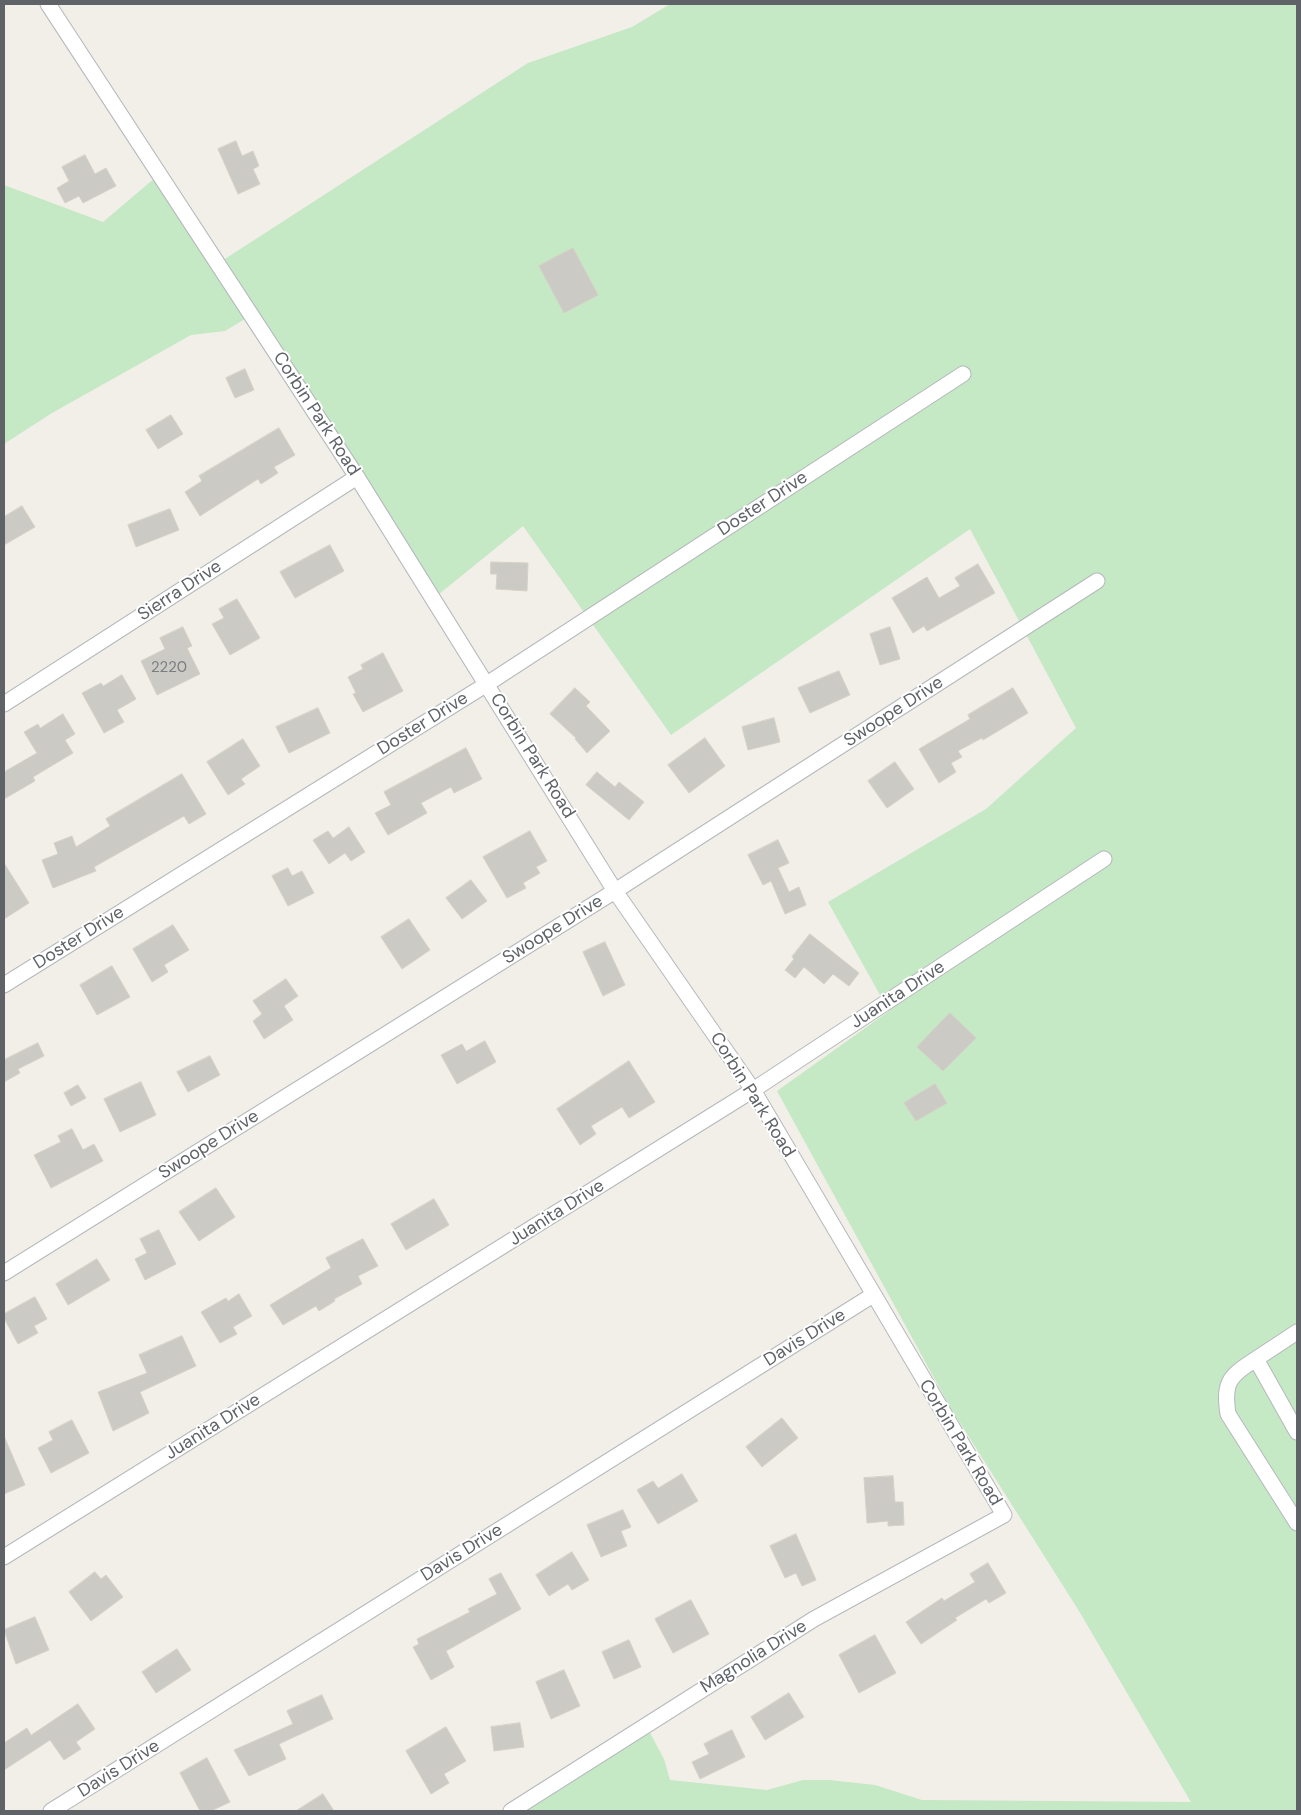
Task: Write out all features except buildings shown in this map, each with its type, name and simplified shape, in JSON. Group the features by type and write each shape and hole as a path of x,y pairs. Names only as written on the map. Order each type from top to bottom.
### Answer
{"street":[{"name":"Corbin Park Road","path":"48,4 357,477 615,891 753,1090 1004,1515"},
{"name":"Doster Drive","path":"4,985 487,684 963,374"},
{"name":"Sierra Drive","path":"4,704 357,477"},
{"name":"Swoope Drive","path":"4,1273 615,891 1097,580"},
{"name":"Juanita Drive","path":"4,1557 753,1090 1104,859"},
{"name":"Davis Drive","path":"51,1811 873,1295"},
{"path":"1297,1331 1233,1374 1225,1396 1228,1414 1297,1523"},
{"path":"1256,1359 1297,1432"},
{"name":"Magnolia Drive","path":"511,1811 814,1618 1004,1515"}],"green space":[{"path":"670,4 1297,4 1297,1811 524,1811 649,1731 664,1759 670,1780 767,1790 803,1780 829,1780 875,1785 922,1800 1191,1802 1079,1611 950,1407 777,1091 889,1011 828,902 986,809 1076,728 970,529 671,735 523,526 433,599 245,319 225,331 191,335 52,413 4,444 4,185 103,222 156,177 211,268 528,63 632,27"}]}
